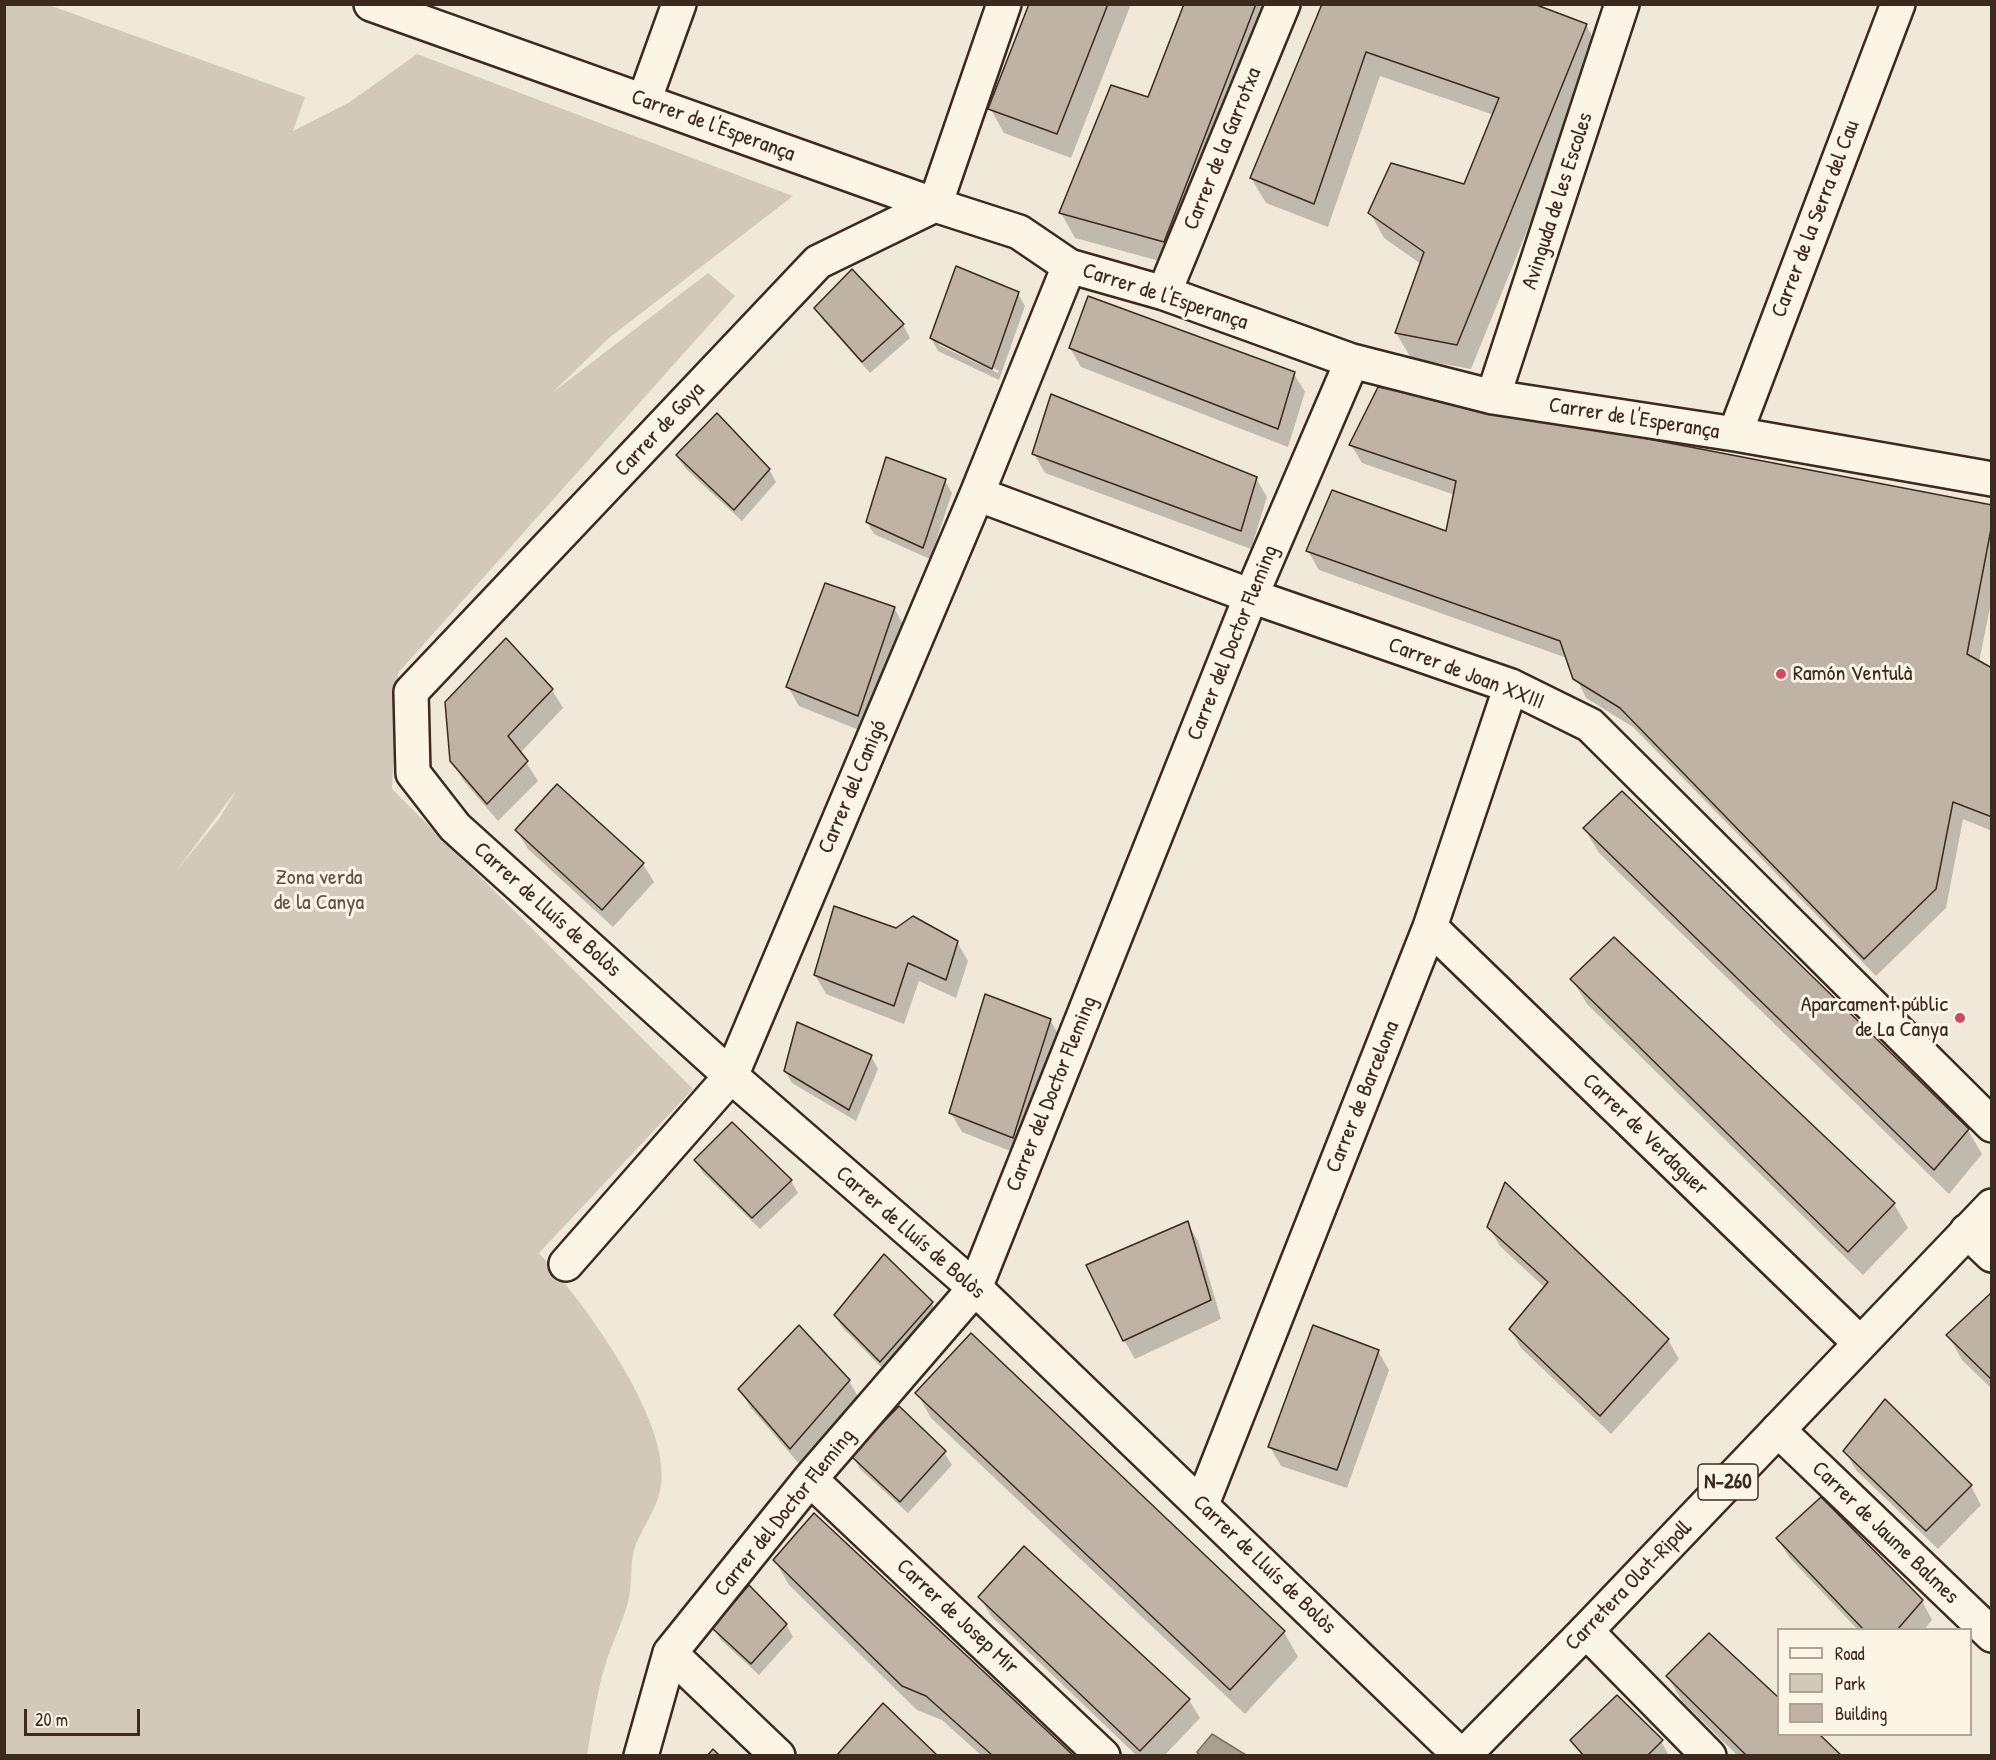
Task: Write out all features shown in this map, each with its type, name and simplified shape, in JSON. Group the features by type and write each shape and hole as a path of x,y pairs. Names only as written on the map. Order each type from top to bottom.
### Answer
{"street":[{"name":"Carrer de l'Esperança","path":"371,4 935,205 1019,232 1069,266 1164,293 1352,361 1493,397 1735,434 1992,479"},
{"path":"644,101 679,4"},
{"path":"935,205 1004,4"},
{"name":"Carrer de la Garrotxa","path":"1164,293 1283,4"},
{"name":"Carrer de la Serra del Cau","path":"1735,434 1898,4"},
{"name":"Avinguda de les Escoles","path":"1493,397 1618,6"},
{"name":"Carrer de Goya","path":"411,692 818,262 935,205"},
{"name":"Carrer del Canigó","path":"566,1264 730,1077 977,494 1069,266"},
{"name":"Carrer del Doctor Fleming","path":"641,1755 670,1653 810,1479 975,1288 1251,596 1352,361"},
{"name":"Carrer de Joan XXIII","path":"977,494 1251,596 1511,686 1590,726 1992,1125"},
{"name":"Carrer de Barcelona","path":"1202,1504 1430,927 1511,686"},
{"name":"Carrer de Lluís de Bolòs","path":"411,692 413,773 455,828 730,1077 975,1288 1462,1755"},
{"name":"Carrer de Verdaguer","path":"1430,927 1860,1343"},
{"name":"Carretera Olot-Ripoll","path":"1462,1755 1586,1631 1992,1206"},
{"path":"1967,1231 1992,1255"},
{"name":"Carrer de Jaume Balmes","path":"1778,1430 1992,1635"},
{"name":"Carrer de Josep Mir","path":"810,1479 1103,1755"},
{"path":"1586,1631 1709,1755"},
{"path":"670,1653 778,1755"}],"green space":[{"name":"Zona verda de la Canya","path":"46,4 305,97 293,131 350,102 417,54 793,196 609,338 552,393 708,273 735,296 398,673 392,789 693,1089 539,1253 578,1300 620,1362 652,1428 660,1459 661,1486 654,1509 634,1551 628,1602 607,1658 594,1711 587,1755 5,1756 4,5","holes":["236,791 219,819 177,870"]}],"shaded area":[{"path":"1212,1734 1246,1755 1199,1755 1197,1752"}],"building":[{"path":"1029,4 1108,4 1057,134 988,109"},
{"path":"1184,4 1256,4 1164,242 1059,213 1111,85 1148,97"},
{"path":"1322,4 1534,4 1587,24 1457,345 1395,333 1424,252 1368,213 1391,163 1464,184 1499,98 1366,52 1314,204 1250,178"},
{"path":"956,266 1019,292 992,369 930,338"},
{"path":"852,269 904,324 862,362 814,308"},
{"path":"1088,296 1295,372 1278,429 1069,348"},
{"name":"Ramón Ventulà","path":"1378,387 1992,505 1992,524 1967,654 1992,668 1992,817 1953,802 1936,889 1864,959 1620,708 1573,679 1560,641 1306,551 1332,490 1446,531 1456,481 1349,445"},
{"path":"1051,394 1257,477 1241,531 1032,454"},
{"path":"717,413 770,469 734,510 676,455"},
{"path":"886,457 946,479 923,548 866,522"},
{"path":"825,583 895,607 858,716 786,687"},
{"path":"506,638 553,689 508,736 528,761 487,804 450,761 445,702"},
{"path":"557,784 644,863 602,910 515,830"},
{"path":"1622,791 1969,1129 1934,1170 1583,828"},
{"path":"834,906 896,928 913,916 958,941 946,980 908,963 894,1006 814,975"},
{"path":"1614,937 1895,1203 1848,1252 1570,979"},
{"path":"985,994 1051,1019 1013,1138 949,1113"},
{"path":"797,1022 872,1055 849,1110 784,1071"},
{"path":"732,1122 792,1180 752,1218 694,1160"},
{"path":"1505,1182 1669,1339 1600,1416 1509,1329 1548,1282 1487,1227"},
{"path":"1188,1221 1211,1300 1123,1341 1086,1265"},
{"path":"884,1254 933,1302 880,1362 834,1315"},
{"path":"1992,1292 1992,1380 1946,1335"},
{"path":"799,1325 850,1380 790,1449 738,1389"},
{"path":"1313,1325 1379,1350 1337,1470 1268,1447"},
{"path":"971,1333 1285,1631 1230,1690 915,1393"},
{"path":"1885,1399 1972,1485 1926,1531 1843,1451"},
{"path":"899,1406 946,1451 900,1502 851,1456"},
{"path":"1821,1497 1923,1600 1899,1628 1862,1628 1776,1538"},
{"path":"814,1513 1074,1756 993,1756 926,1696 902,1686 773,1560"},
{"path":"1024,1546 1190,1699 1140,1751 978,1597"},
{"path":"749,1585 787,1624 751,1664 712,1628"},
{"path":"1709,1633 1777,1696 1777,1736 1821,1736 1842,1756 1747,1756 1666,1676"},
{"path":"1617,1695 1663,1740 1647,1756 1584,1756 1570,1740"},
{"path":"883,1703 938,1756 836,1756"},
{"path":"713,1749 720,1756 707,1756"}],"place":[{"name":"Ramón Ventulà","path":"1781,674"},
{"name":"Aparcament públic de La Canya","path":"1960,1018"}]}
